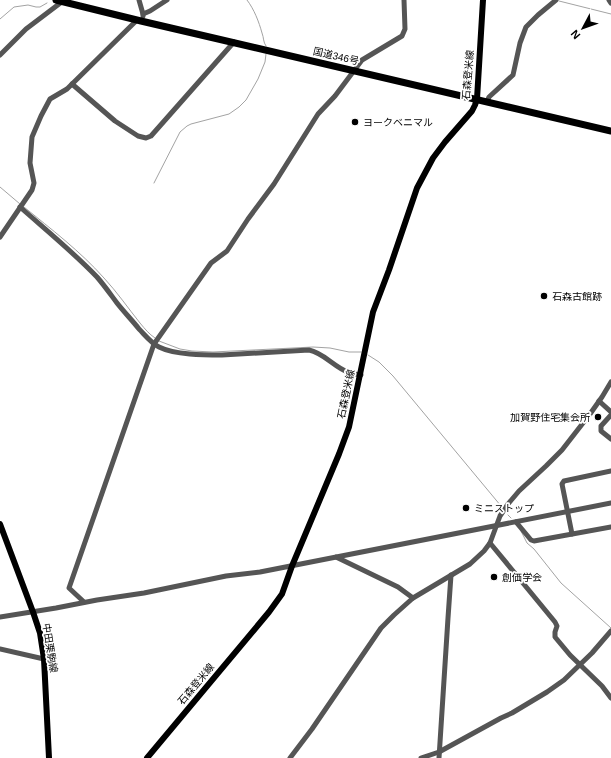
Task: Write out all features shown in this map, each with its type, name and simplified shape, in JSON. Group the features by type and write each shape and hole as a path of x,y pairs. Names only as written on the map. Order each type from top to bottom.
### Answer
{"highway":[{"name":"国道346号","path":"59,1 140,18 234,42 611,130"}],"main road":[{"name":"石森登米線","path":"146,758 165,737 282,594 292,566 350,427 374,312 418,188 424,173 433,158 472,112 475,105 477,99 484,0"},
{"name":"中田栗駒線","path":"0,524 40,633 44,659 49,758"}],"street":[{"path":"139,0 140,18"},
{"path":"0,237 32,190 34,183 30,163 32,137 34,129 50,99 72,84 140,18 168,0"},
{"path":"84,602 69,588 156,341 211,263 227,251 274,184 318,114 335,96 362,60 402,36 405,29 404,0"},
{"path":"487,102 489,97 513,76 520,43 526,27 556,0"},
{"path":"0,56 26,29 59,1"},
{"path":"72,84 114,121 138,136 146,138 151,136 234,42"},
{"path":"21,206 97,277 118,304 149,339 156,341 161,348 170,351 208,355 309,350 318,352 348,372 361,375"},
{"path":"290,758 312,729 381,628 413,598 475,560 484,551 490,543 503,510 525,484 562,450 599,402 611,382"},
{"path":"599,402 611,413 601,426 601,431 611,439"},
{"path":"572,534 562,484 564,481 611,472"},
{"path":"0,617 144,593 226,576 260,572 567,511 611,504"},
{"path":"516,522 531,540 534,541 611,527"},
{"path":"490,543 555,622 557,626 555,637 570,655 602,686 611,698"},
{"path":"336,557 398,587 413,598"},
{"path":"439,758 452,575"},
{"path":"421,758 439,752 529,704 564,680 592,653 611,631"},
{"path":"0,649 44,659"}],"waterway":[{"path":"247,0 256,16 266,46"},
{"path":"559,1 611,14"},
{"path":"0,19 14,7 28,5 40,7 47,3"},
{"path":"154,183 180,132 191,124 229,114 246,100 258,79 265,62 266,54"},
{"path":"0,187 20,204"},
{"path":"24,207 95,268 149,333 155,338"},
{"path":"159,341 180,349 192,351 213,352 313,347 330,348 349,352 361,352"},
{"path":"368,355 379,362 393,376 501,506"},
{"path":"508,515 511,518"},
{"path":"521,531 527,543 534,549 561,583 611,628"}],"place":[{"name":"ヨークベニマル","path":"355,122"},
{"name":"石森古館跡","path":"544,296"},
{"name":"加賀野住宅集会所","path":"598,417"},
{"name":"ミニストップ","path":"466,508"},
{"name":"創価学会","path":"494,577"}]}
